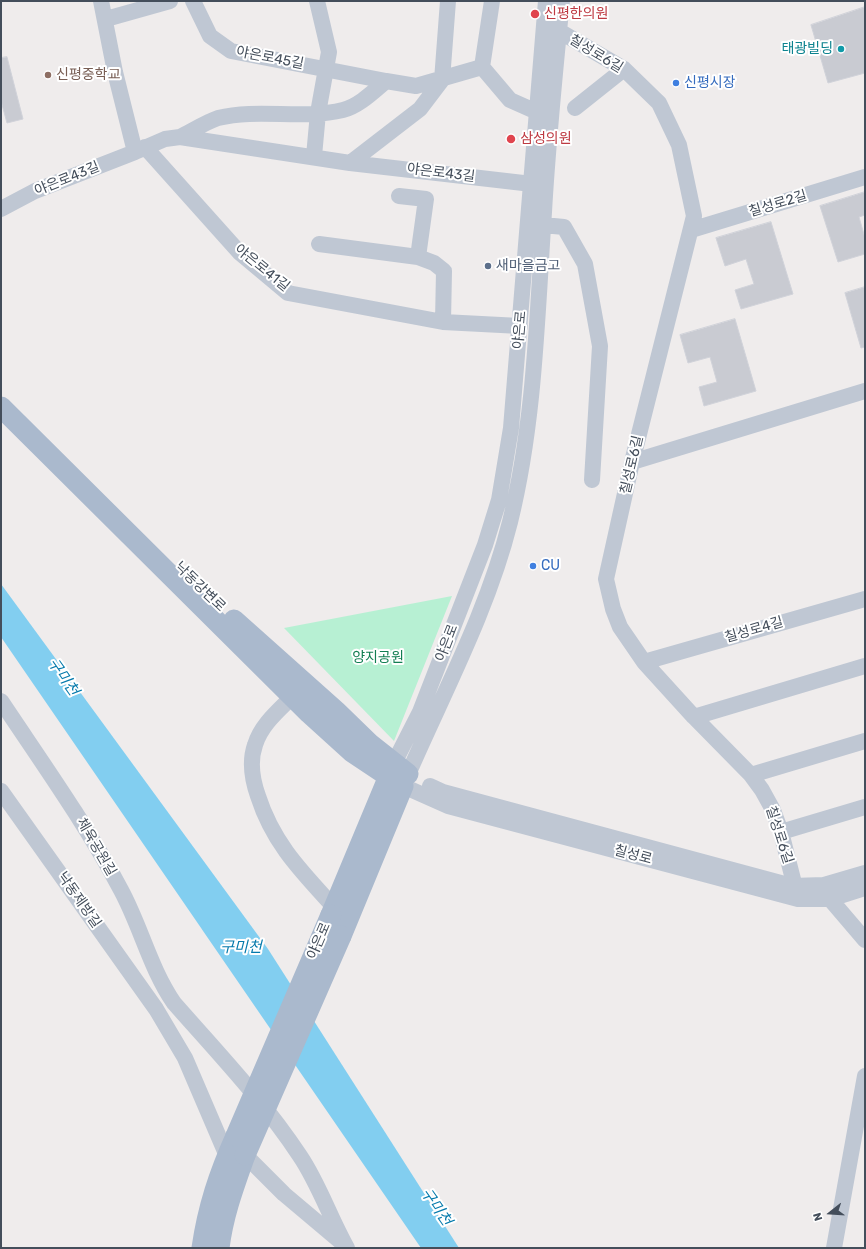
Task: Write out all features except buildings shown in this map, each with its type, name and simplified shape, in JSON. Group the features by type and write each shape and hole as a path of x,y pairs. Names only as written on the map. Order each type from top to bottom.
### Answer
{"main road":[{"name":"낙동강변로","path":"2,404 243,628 326,701 402,775"},
{"name":"낙동강변로","path":"2,404 292,697 352,752 402,775"},
{"name":"야은로","path":"218,1248 230,1196 236,1156 236,1136 332,910 402,775"},
{"name":"야은로","path":"202,1248 207,1216 218,1176 236,1156 341,936 402,775"}],"street":[{"path":"101,1 106,19 115,72 140,150"},
{"path":"106,19 170,1"},
{"name":"야은로45길","path":"193,1 210,36 232,51 416,86 442,80 482,67"},
{"path":"314,156 318,113 329,52 317,1"},
{"path":"350,163 420,109 442,80 448,1"},
{"path":"492,1 482,67 510,100 537,112"},
{"name":"야은로","path":"402,775 420,712 485,545 499,500 511,428 546,1"},
{"name":"야은로","path":"402,775 476,620 509,524 520,475 529,421 543,225 562,1"},
{"name":"칠성로6길","path":"559,31 624,69 659,103 679,145 694,216 632,462 606,579 613,609 620,627 644,662 694,717 751,775 762,790 773,810 781,832 796,892"},
{"path":"575,108 624,69"},
{"path":"173,138 218,119 262,113 318,113 344,110 365,98 386,81"},
{"name":"야은로43길","path":"1,208 35,191 173,138 314,156 350,163 532,184"},
{"name":"야은로41길","path":"140,150 239,252 288,293 443,322 520,326"},
{"name":"칠성로2길","path":"691,230 865,178"},
{"path":"399,196 426,199 418,257"},
{"path":"543,225 564,227 585,264 600,346 592,480"},
{"path":"319,244 418,257 434,263 444,271 443,322"},
{"path":"632,462 865,391"},
{"name":"칠성로4길","path":"644,662 865,599"},
{"path":"694,717 865,666"},
{"path":"292,697 270,719 260,733 253,753 253,782 269,826 294,863 332,910"},
{"name":"체육공원길","path":"1,701 94,839 122,893 154,969 174,1003 237,1074 292,1145 315,1182 347,1247"},
{"path":"751,775 865,741"},
{"name":"칠성로","path":"402,775 448,806 796,892 827,892 865,888"},
{"name":"낙동제방길","path":"1,791 156,1009 185,1058 236,1156"},
{"path":"781,832 865,807"},
{"name":"칠성로","path":"827,892 865,873"},
{"path":"827,892 865,940"},
{"path":"156,1009 174,1003"},
{"path":"834,1248 865,1076"},
{"path":"236,1156 347,1247"}],"green space":[{"name":"양지공원","path":"452,596 394,741 284,628"}],"water":[{"name":"구미천","path":"1,584 268,949 459,1248 421,1248 1,637"}],"place":[{"name":"신평한의원","path":"535,14"},
{"name":"태광빌딩","path":"841,49"},
{"name":"신평중학교","path":"48,75"},
{"name":"신평시장","path":"676,83"},
{"name":"삼성의원","path":"511,139"},
{"name":"새마을금고","path":"488,266"},
{"name":"CU","path":"533,566"}]}
